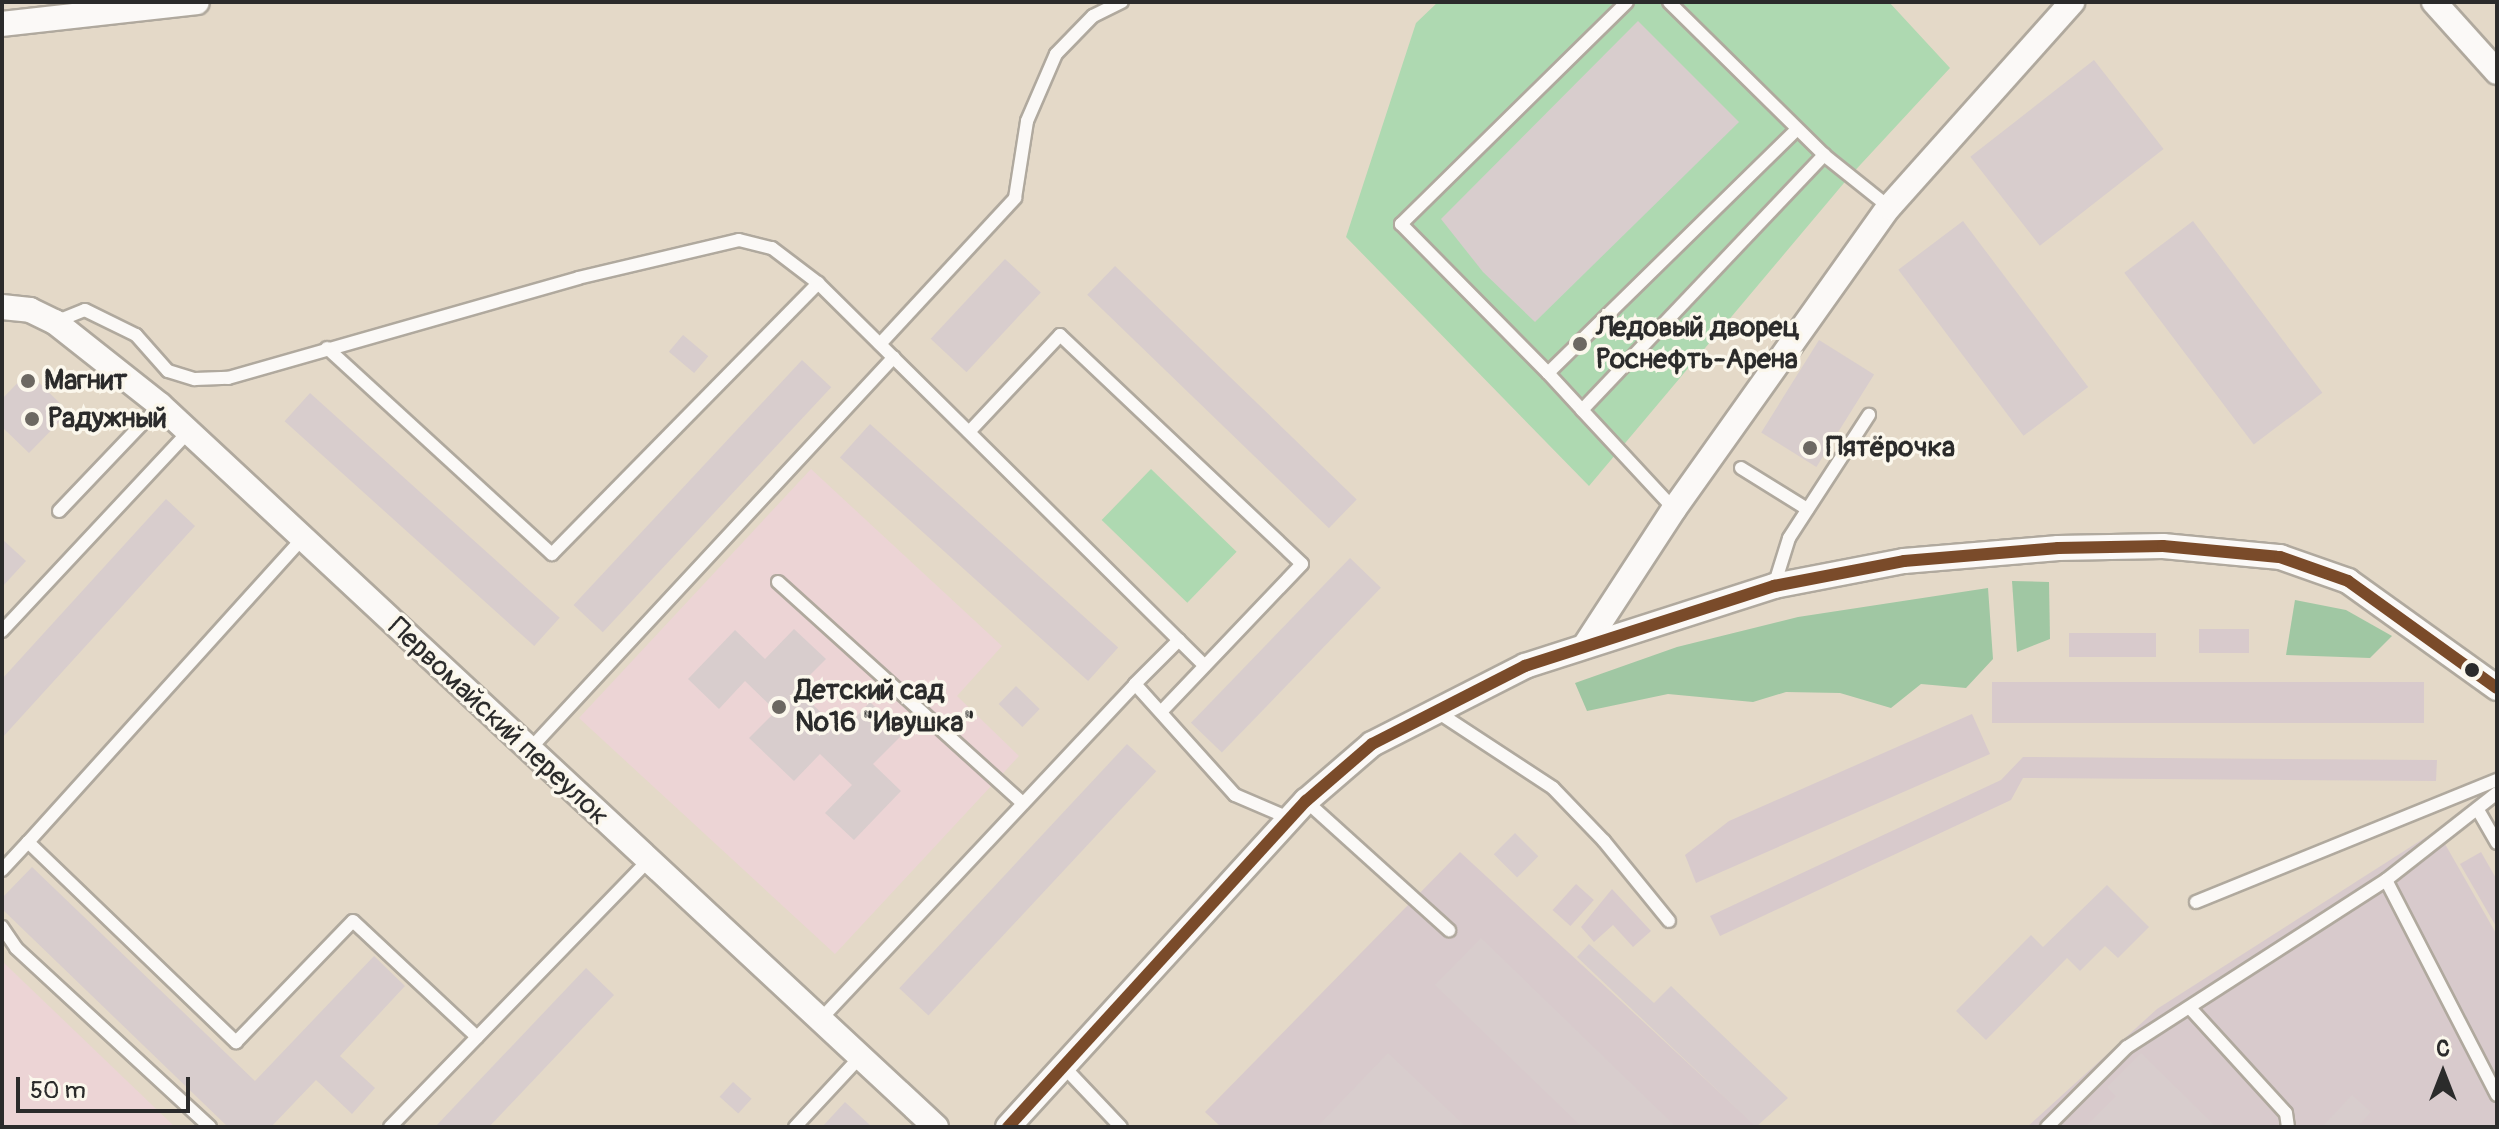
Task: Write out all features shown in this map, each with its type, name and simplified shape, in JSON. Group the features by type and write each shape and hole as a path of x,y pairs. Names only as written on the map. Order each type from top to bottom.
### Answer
{"street":[{"path":"2,24 197,2"},
{"path":"1586,644 1674,509 1889,207 2072,2"},
{"path":"2434,2 2497,72"},
{"name":"Первомайский переулок","path":"2,307 30,310 55,322 160,405 647,862 936,1127"},
{"path":"1008,1127 1298,810 1372,744 1434,710 1586,644 1774,586 1904,561 2058,548 2163,546 2280,557 2348,581 2497,688"}],"lane":[{"path":"880,344 1015,198 1027,121 1056,54 1093,16 1122,2"},
{"path":"1627,2 1401,224 1548,373 1674,509"},
{"path":"1669,2 1796,130 1889,207"},
{"path":"1548,373 1796,130"},
{"path":"1582,410 1824,155"},
{"path":"55,322 85,310 136,335 168,371 195,379 228,378 685,249 739,240 772,248 818,283 1205,666"},
{"path":"327,348 552,554 818,283"},
{"path":"969,432 1060,335 1302,564 1161,712"},
{"path":"529,750 894,357"},
{"path":"59,511 160,405"},
{"path":"1774,586 1789,538 1869,415"},
{"path":"4,624 188,432"},
{"path":"1741,468 1807,509"},
{"path":"2,870 301,540"},
{"path":"778,582 1023,803"},
{"path":"819,1021 1179,640"},
{"path":"1135,684 1235,795 1298,810 1449,930"},
{"path":"1434,710 1553,788 1604,841 1669,921"},
{"path":"2196,902 2497,780"},
{"path":"2047,1127 2127,1047 2386,880 2497,793"},
{"path":"2478,810 2497,843"},
{"path":"28,842 236,1042 353,921 477,1037"},
{"path":"390,1127 647,862"},
{"path":"2386,880 2497,1095"},
{"path":"2,927 16,948 210,1127"},
{"path":"2190,1008 2286,1113 2288,1127"},
{"path":"795,1127 860,1057"},
{"path":"1065,1068 1121,1127"}],"shaded area":[{"name":"Детский сад №16 \"Ивушка\"","path":"811,469 1002,646 957,696 1019,756 835,954 579,718"},
{"path":"2199,629 2249,629 2249,653 2199,653"},
{"path":"2069,633 2156,633 2156,657 2069,657"},
{"path":"1992,682 2424,682 2424,723 1992,723"},
{"path":"1972,714 1990,754 1696,883 1685,855 1729,821"},
{"path":"2023,757 2437,760 2436,781 2023,778 2011,800 1720,936 1710,916 2001,780"},
{"path":"2437,830 2497,935 2497,1127 2027,1127 2157,1009"},
{"path":"1460,852 1757,1127 1221,1127 1205,1112"},
{"path":"2481,852 2497,880 2497,928 2460,864"},
{"path":"1576,884 1594,900 1570,926 1553,910"},
{"path":"1612,889 1651,931 1633,947 1613,925 1594,942 1581,927"},
{"path":"2,961 175,1127 2,1127"}],"green space":[{"name":"Ледовый дворец Роснефть-Арена","path":"1438,2 1889,2 1950,68 1849,177 1589,486 1346,237 1416,23"},
{"path":"1151,469 1237,552 1187,603 1102,520"},
{"path":"2012,581 2049,582 2050,639 2017,652"},
{"path":"1988,588 1993,659 1966,688 1921,684 1891,708 1840,693 1786,692 1753,702 1668,694 1587,711 1575,683 1677,647 1798,617"},
{"path":"2295,600 2346,610 2392,636 2370,658 2286,655"}],"building":[{"path":"1638,21 1739,122 1535,322 1483,272 1441,219"},
{"path":"2094,60 2164,149 2040,246 1970,157"},
{"path":"1963,221 2088,387 2023,436 1898,270"},
{"path":"2193,221 2322,393 2254,444 2124,273"},
{"path":"1005,259 1041,292 966,372 931,339"},
{"path":"1115,266 1357,499 1329,528 1087,295"},
{"path":"683,335 708,356 694,373 669,352"},
{"path":"1819,340 1874,374 1816,467 1761,432"},
{"path":"802,360 831,387 603,632 574,605"},
{"name":"Радужный","path":"28,372 69,412 29,453 2,427 2,399"},
{"path":"310,393 560,618 534,646 285,421"},
{"path":"870,424 1118,647 1088,681 840,457"},
{"path":"166,499 195,526 2,738 2,679"},
{"path":"2,539 26,561 2,587"},
{"path":"1350,558 1381,588 1222,753 1191,723"},
{"path":"794,629 826,659 796,689 842,732 870,702 903,734 873,764 901,791 854,840 825,813 852,785 820,754 794,781 749,738 776,711 745,681 719,709 688,679 735,630 765,659"},
{"path":"1016,686 1040,709 1022,727 999,704"},
{"path":"1127,744 1156,771 928,1016 899,988"},
{"path":"1515,833 1538,856 1517,878 1494,854"},
{"path":"32,867 255,1081 374,956 405,986 340,1056 375,1088 352,1114 316,1080 271,1127 228,1127 2,909 2,898"},
{"path":"2107,885 2149,927 2118,958 2105,946 2080,971 2067,958 1986,1040 1956,1011 2031,935 2043,947"},
{"path":"1481,938 1676,1127 1582,1127 1435,985"},
{"path":"1589,944 1654,1003 1671,986 1788,1098 1756,1127 1577,957"},
{"path":"586,968 614,995 489,1127 435,1127"},
{"path":"1388,1053 1466,1127 1317,1127"},
{"path":"2141,1053 2216,1127 2085,1127 2116,1096 2107,1087"},
{"path":"733,1082 752,1099 738,1114 720,1097"},
{"path":"2352,1095 2371,1112 2357,1127 2322,1127"},
{"path":"845,1102 872,1127 822,1127"}],"transit line":[{"path":"1008,1127 1306,801 1372,744 1525,666 1774,586 1904,561 2058,548 2163,546 2280,557 2348,581 2497,688"}],"place":[{"name":"Ледовый дворец Роснефть-Арена","path":"1580,344"},
{"name":"Магнит","path":"28,381"},
{"name":"Радужный","path":"32,419"},
{"name":"Пятёрочка","path":"1810,448"},
{"name":"Детский сад №16 \"Ивушка\"","path":"779,707"}]}
